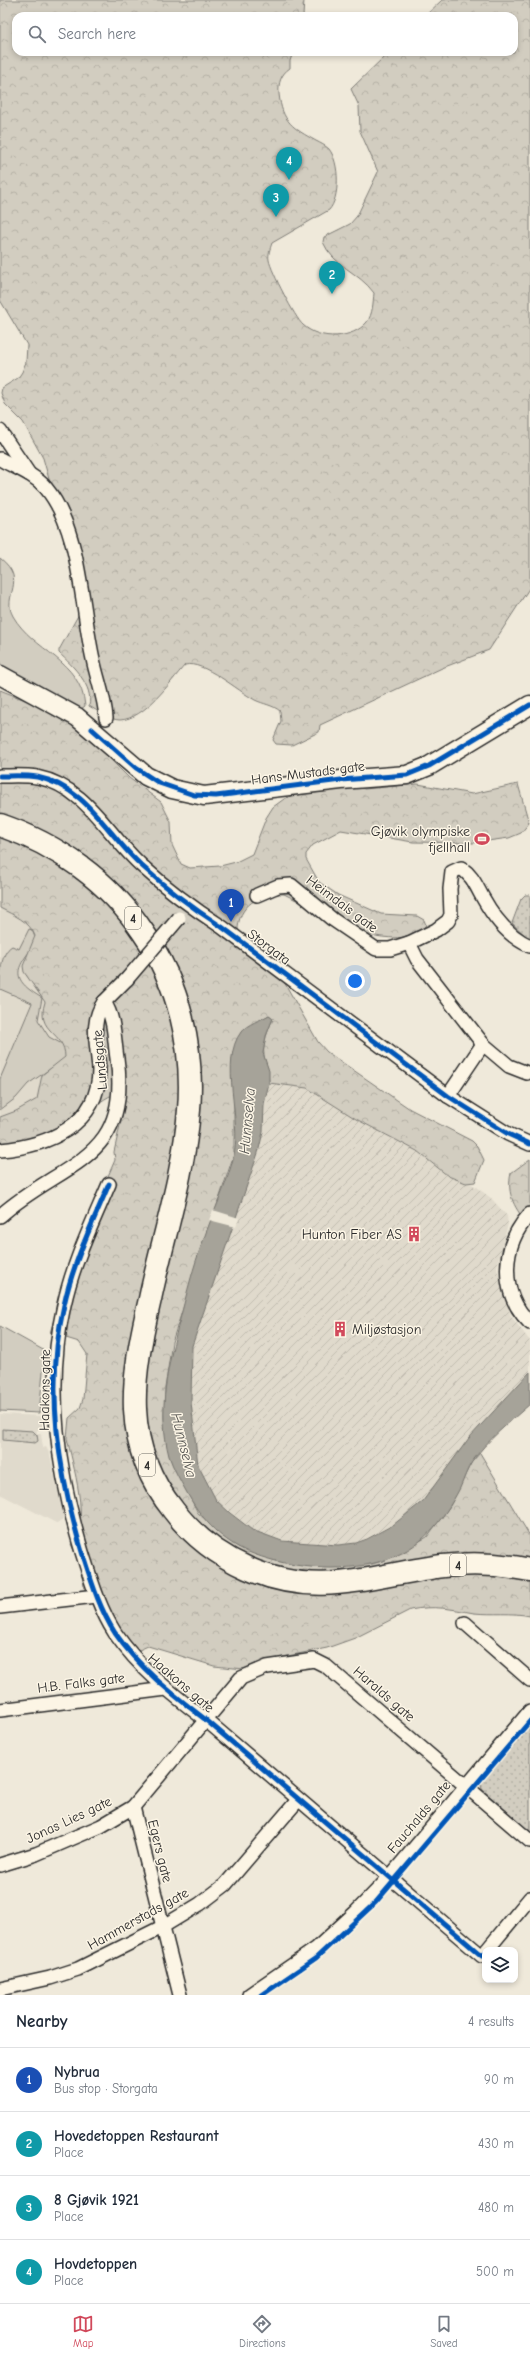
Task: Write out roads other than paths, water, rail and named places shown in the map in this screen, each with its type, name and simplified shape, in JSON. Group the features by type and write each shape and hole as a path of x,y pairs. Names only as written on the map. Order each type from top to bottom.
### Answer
{"highway":[{"name":"4","path":"0,826 32,838 68,858 94,878 120,902 139,926 161,961 173,987 181,1016 190,1070 188,1128 140,1342 134,1388 135,1415 143,1455 156,1484 170,1506 197,1537 221,1555 266,1576 294,1582 321,1585 355,1583 459,1565 492,1565 530,1570"}],"main road":[{"name":"Hans Mustads gate","path":"0,675 77,717 99,724 146,776 172,789 204,796 341,780 407,775 429,766 530,705"}],"street":[{"path":"0,431 29,474"},
{"path":"0,459 29,474 46,488 67,527 93,660 105,704 99,724"},
{"name":"Storgata","path":"0,776 37,777 61,785 89,805 141,866 191,906 222,927 448,1096 508,1134 530,1144"},
{"name":"Heimdals gate","path":"257,895 278,886 291,885 332,919 376,949 390,949 410,943 436,930 450,918 452,872 461,868 475,882 490,911 512,935 530,946"},
{"path":"0,1150 30,1146 55,1138 73,1127 85,1113 95,1092 99,1071 95,1020 104,1002 127,979 178,918 191,906"},
{"path":"410,943 417,959 483,1044 509,1066 529,1074"},
{"name":"Lundsgate","path":"0,1216 22,1198 84,1159 96,1149 106,1136 113,1119 120,1090 112,1019 104,1002"},
{"path":"448,1096 483,1044"},
{"name":"Haakons gate","path":"109,1184 81,1250 69,1286 60,1328 56,1365 56,1432 62,1471 79,1540 96,1596 115,1632 131,1653 166,1689 206,1720 388,1878 482,1951"},
{"path":"530,1214 512,1241 508,1275 509,1290 516,1307 530,1323"},
{"path":"0,1607 96,1596"},
{"path":"465,1623 530,1680"},
{"name":"Haralds gate","path":"206,1720 241,1678 267,1667 314,1660 326,1666 530,1841"},
{"name":"H.B. Falks gate","path":"0,1710 166,1689"},
{"name":"Fauchalds gate","path":"249,1995 326,1940 388,1878 530,1711"},
{"name":"Jonas Lies gate","path":"0,1865 36,1854 101,1826 133,1807 206,1720"},
{"name":"Hammerstads gate","path":"0,1989 50,1978 78,1969 162,1927 200,1904 225,1885 298,1800"},
{"name":"Egers gate","path":"133,1807 180,1995"},
{"path":"490,1947 530,1898"}],"water":[{"name":"Hunnselva","path":"269,1015 273,1018 266,1036 263,1053 269,1071 269,1083 264,1104 263,1132 258,1153 192,1346 191,1402 198,1465 216,1500 252,1530 282,1541 338,1545 356,1543 367,1539 393,1525 423,1501 469,1438 530,1372 530,1404 477,1454 460,1488 438,1523 419,1542 408,1550 382,1561 366,1565 331,1568 296,1565 278,1562 262,1557 236,1546 211,1526 191,1501 172,1465 166,1439 164,1404 168,1370 176,1336 196,1260 228,1177 234,1155 236,1141 231,1074 235,1044 244,1029 250,1024"}],"place":[{"name":"Hovdetoppen","path":"289,180"},
{"name":"8 Gjøvik 1921","path":"276,217"},
{"name":"Hovedetoppen Restaurant","path":"332,294"},
{"name":"Gjøvik olympiske fjellhall","path":"482,839"},
{"name":"Nybrua","path":"231,922"},
{"name":"Hunton Fiber AS","path":"414,1234"},
{"name":"Miljøstasjon","path":"340,1329"}]}
